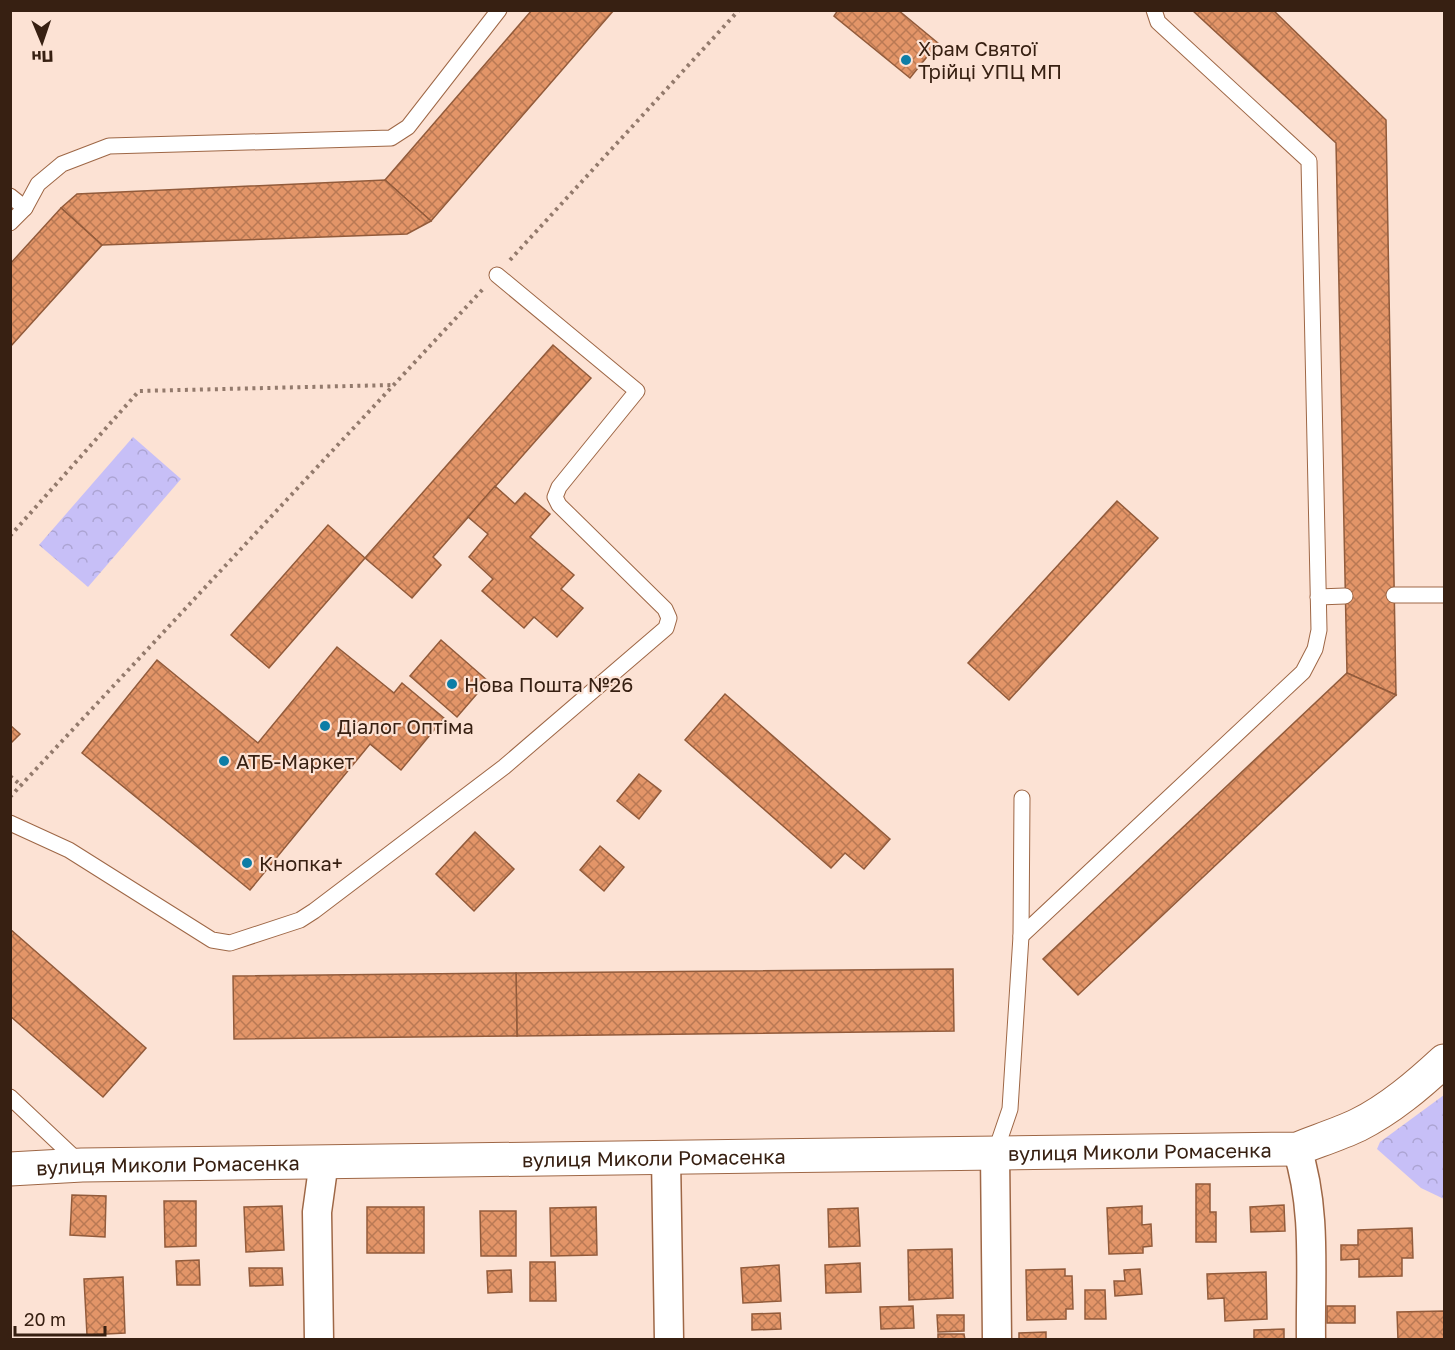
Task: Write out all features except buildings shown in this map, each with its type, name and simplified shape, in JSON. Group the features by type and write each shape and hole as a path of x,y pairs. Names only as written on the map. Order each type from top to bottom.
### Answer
{"street":[{"path":"1311,1340 1309,1204 1307,1179 1297,1149 1358,1125 1384,1110 1415,1088 1444,1061"},
{"name":"вулиця Миколи Ромасенка","path":"10,1169 82,1165 324,1161 1297,1149"},
{"path":"996,1153 997,1340"},
{"path":"666,1157 669,1340"},
{"path":"319,1340 317,1212 324,1161"}],"lane":[{"path":"10,223 25,207 38,184 62,164 109,146 392,138 408,127 499,10"},
{"path":"1021,936 1303,672 1315,649 1319,630 1309,161 1158,22 1154,10"},
{"path":"10,196 25,207"},
{"path":"10,823 69,850 212,940 230,943 300,920 314,911 504,767 666,628 669,618 665,609 560,505 555,496 558,488 637,391 497,274"},
{"path":"1394,596 1444,595"},
{"path":"1318,597 1345,596"},
{"path":"996,1153 1010,1109 1021,936 1022,798"},
{"path":"10,1097 82,1165"}],"path":[{"path":"10,797 394,386 739,10"},
{"path":"10,536 139,391 394,386"},
{"path":"10,776 22,786"}],"green space":[{"path":"133,437 181,479 88,587 39,545"},
{"path":"1444,1095 1444,1199 1421,1188 1377,1149 1380,1142"}],"place":[{"name":"Храм Святої Трійці УПЦ МП","path":"906,60"},
{"name":"Нова Пошта №26","path":"452,684"},
{"name":"Діалог Оптіма","path":"325,726"},
{"name":"АТБ-Маркет","path":"224,761"},
{"name":"Кнопка+","path":"247,863"}]}
